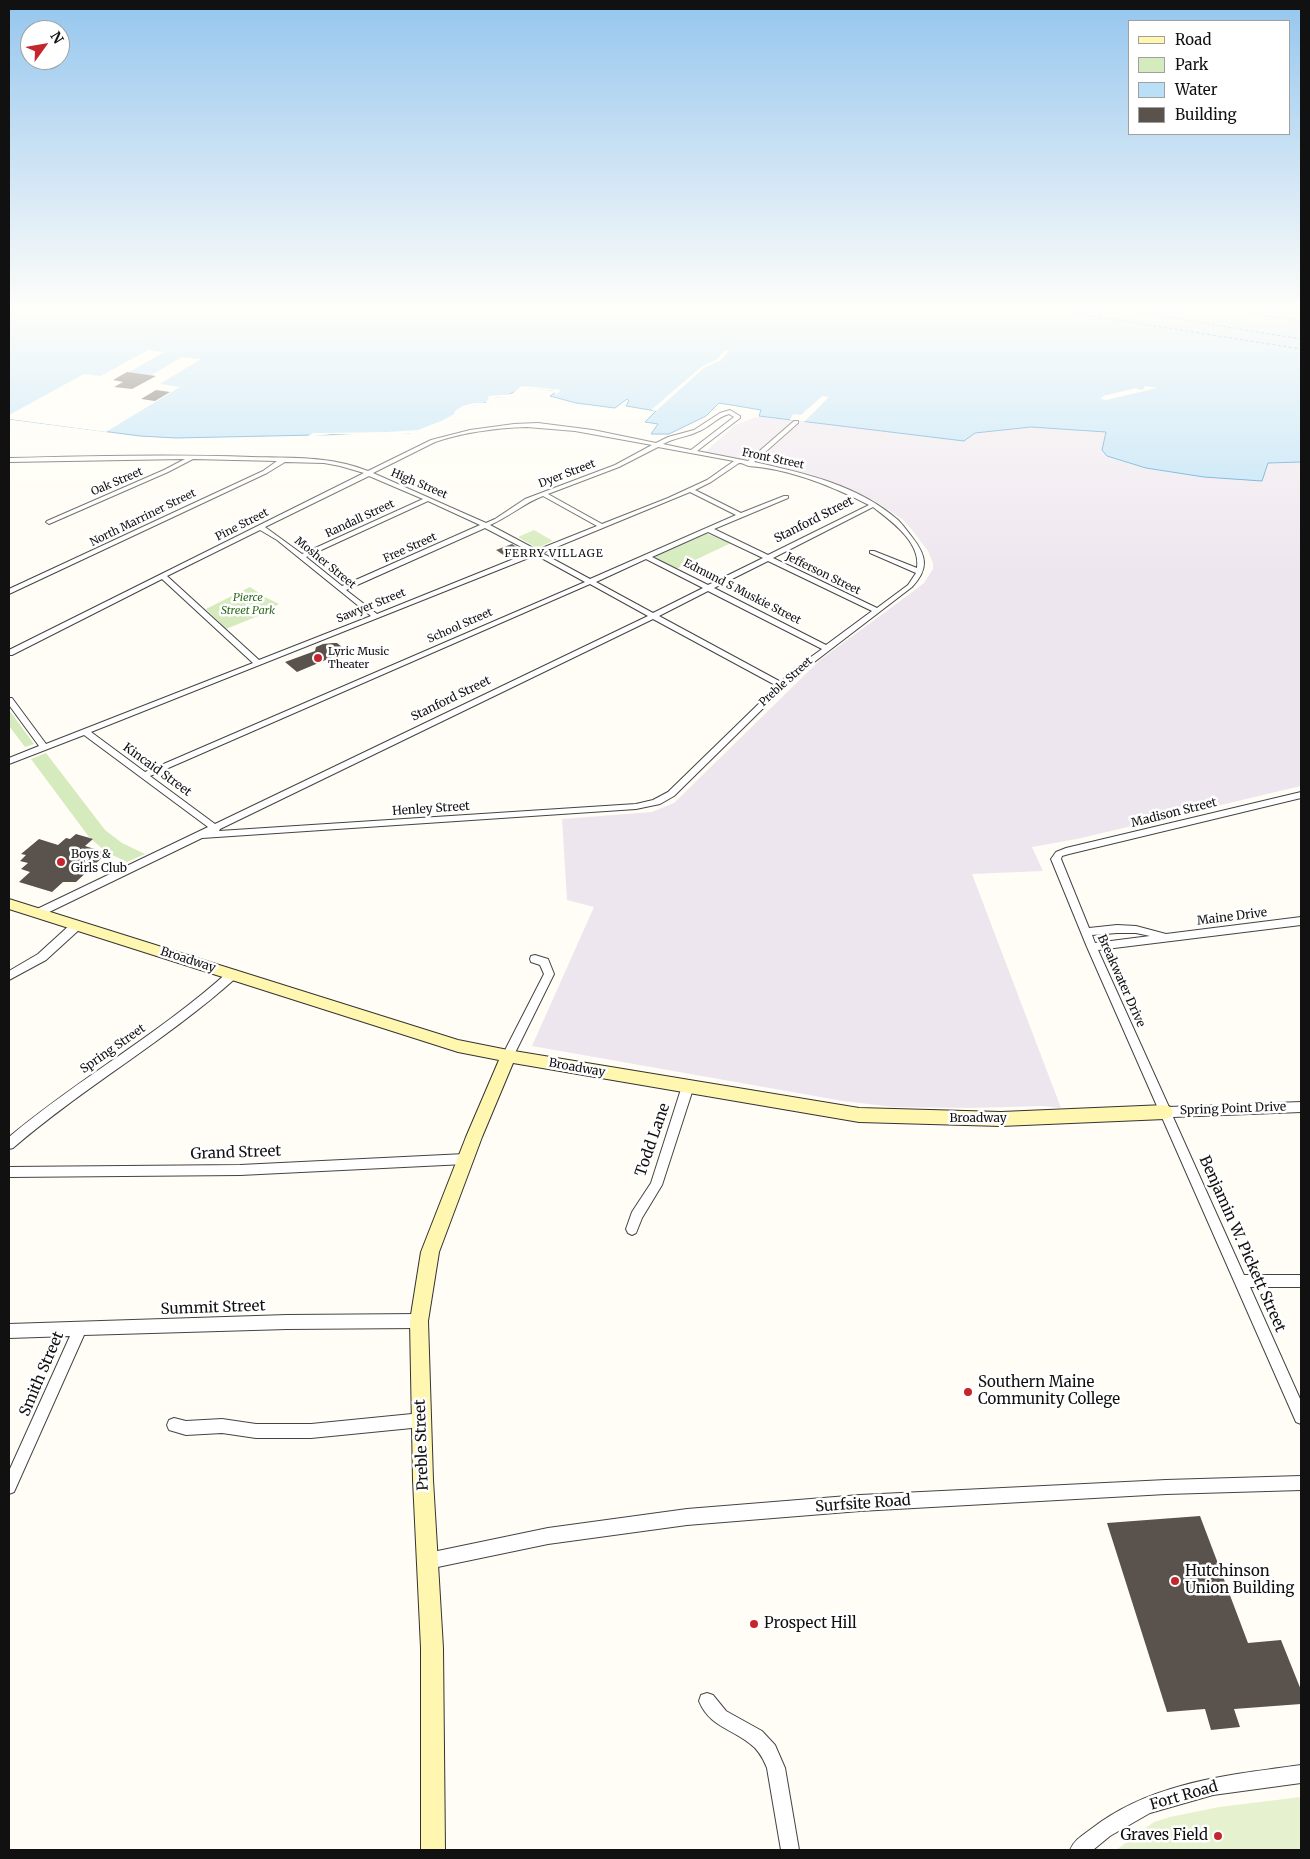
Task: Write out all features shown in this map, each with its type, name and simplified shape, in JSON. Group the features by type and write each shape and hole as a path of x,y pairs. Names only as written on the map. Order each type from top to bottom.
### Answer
{"street":[{"name":"Dyer Street","path":"486,525 510,513 521,503 617,466 670,438 696,431 722,414 730,412 738,417 692,452"},
{"path":"748,464 796,422"},
{"name":"Front Street","path":"489,430 537,425 658,445 812,478 873,505 898,524 909,536 921,557 920,572"},
{"name":"Pine Street","path":"9,653 367,473 446,436 489,430"},
{"name":"High Street","path":"9,460 191,457 332,462 367,473 486,525 781,685"},
{"name":"Oak Street","path":"49,522 166,471 191,457"},
{"name":"North Marriner Street","path":"9,592 265,472 285,459"},
{"name":"Sawyer Street","path":"9,761 536,553 690,490 709,481 737,462"},
{"path":"690,490 741,515"},
{"path":"543,494 601,526"},
{"name":"School Street","path":"143,776 450,644 708,529 786,497"},
{"name":"Randall Street","path":"302,557 428,499"},
{"name":"Stanford Street","path":"38,913 652,616 873,505"},
{"name":"Free Street","path":"342,589 486,525"},
{"name":"Mosher Street","path":"260,527 302,557 375,616"},
{"name":"Jefferson Street","path":"708,529 876,610"},
{"path":"872,552 920,572"},
{"name":"Edmund S Muskie Street","path":"647,557 826,648"},
{"name":"Preble Street","path":"660,802 682,783 781,685 826,648 910,586 920,572"},
{"path":"163,576 258,663"},
{"path":"9,700 44,747"},
{"name":"Kincaid Street","path":"84,731 216,828"},
{"name":"Madison Street","path":"1056,859 1059,854 1066,851 1301,795"},
{"name":"Henley Street","path":"202,835 630,808 660,802"},
{"name":"Breakwater Drive","path":"1056,859 1092,947 1165,1112"},
{"name":"Broadway","path":"9,904 458,1046 508,1056 840,1112 896,1117 1001,1120 1165,1112"},
{"name":"Maine Drive","path":"1092,947 1301,921"},
{"path":"9,976 42,957 76,926"},
{"name":"Maine Drive","path":"1086,932 1128,928 1148,930 1166,938"},
{"path":"508,1056 549,974 544,962 534,959"},
{"name":"Spring Street","path":"9,1144 32,1125 171,1024 233,974"},
{"name":"Preble Street","path":"433,1850 432,1648 422,1480 419,1321 424,1276 430,1252 465,1159 508,1056"},
{"name":"Todd Lane","path":"632,1229 636,1216 656,1185 688,1086"},
{"name":"Spring Point Drive","path":"1165,1112 1301,1107"},
{"name":"Benjamin W. Pickett Street","path":"1165,1112 1301,1417"},
{"name":"Grand Street","path":"9,1172 240,1170 465,1159"},
{"path":"1241,1281 1301,1282"},
{"name":"Summit Street","path":"9,1332 287,1322 419,1321"},
{"name":"Smith Street","path":"9,1487 80,1328"},
{"path":"174,1424 186,1428 222,1426 256,1431 311,1431 422,1420"},
{"name":"Surfsite Road","path":"428,1561 548,1536 687,1517 897,1501 1166,1487 1301,1483"},
{"path":"707,1701 720,1717 756,1737 769,1751 776,1768 790,1850"},
{"name":"Fort Road","path":"1079,1850 1104,1830 1146,1805 1213,1786 1301,1774"}],"shaded area":[{"path":"756,417 798,417 750,459 743,460 705,452 735,425"},
{"path":"802,421 964,441 975,433 1031,427 1106,431 1102,450 1107,456 1146,468 1204,477 1268,463 1301,462 1301,786 1077,839 1032,847 1043,871 972,874 1061,1108 1043,1106 971,1108 893,1107 843,1101 532,1046 594,907 567,900 562,819 652,812 674,803 820,660 924,583 933,569 933,563 928,551 912,530 902,519 875,501 813,475 757,462"}],"green space":[{"path":"534,530 553,541 537,548 518,537"},
{"path":"705,533 731,543 676,569 655,558 657,555"},
{"name":"Pierce Street Park","path":"250,587 279,604 258,616 226,629 206,609"},
{"path":"9,710 34,744 25,747 9,726"},
{"path":"46,753 105,830 122,843 145,854 127,862 106,852 89,837 31,759"},
{"name":"Graves Field","path":"1301,1797 1301,1850 1116,1850 1154,1822 1170,1817 1219,1807"}],"water":[{"path":"9,399 492,399 490,402 470,406 430,428 409,433 176,438 140,436 9,419"},
{"path":"560,399 1301,399 1301,462 1268,463 1262,481 1204,477 1146,468 1107,456 1102,450 1106,432 1031,427 975,433 964,441 759,416 761,410 719,403 706,416 669,434 651,434 658,424 645,422 656,411 626,406 629,401 627,399 615,408 576,403"}],"pier":[{"path":"39,399 161,399 106,432 9,419 9,415"},
{"path":"488,399 495,399 486,405 472,406 431,429 416,433 376,436 332,434 306,437 313,433 418,430 454,414 462,406 486,403"},
{"path":"664,399 670,399 656,411 651,410"},
{"path":"819,399 827,399 804,422 790,420 793,414 801,415"}],"building":[{"path":"141,399 159,399 155,401"},
{"path":"512,544 524,552 508,558 496,550"},
{"name":"Lyric Music Theater","path":"337,643 347,651 297,672 285,662 315,651 316,647 323,644"},
{"name":"Boys & Girls Club","path":"76,834 93,839 85,846 107,853 76,882 63,882 52,892 19,882 30,872 21,869 28,863 20,861 26,855 21,854 39,839 58,845 66,838 70,839"},
{"name":"Hutchinson Union Building","path":"1200,1516 1248,1643 1281,1640 1301,1690 1301,1704 1234,1709 1240,1727 1211,1730 1205,1709 1167,1712 1107,1523"}],"place":[{"name":"Lyric Music Theater","path":"318,658"},
{"name":"Boys & Girls Club","path":"61,862"},
{"name":"Southern Maine Community College","path":"968,1392"},
{"name":"Hutchinson Union Building","path":"1175,1581"},
{"name":"Prospect Hill","path":"754,1624"},
{"name":"Graves Field","path":"1218,1836"}],"district":[{"name":"FERRY VILLAGE","path":"554,554"}]}
